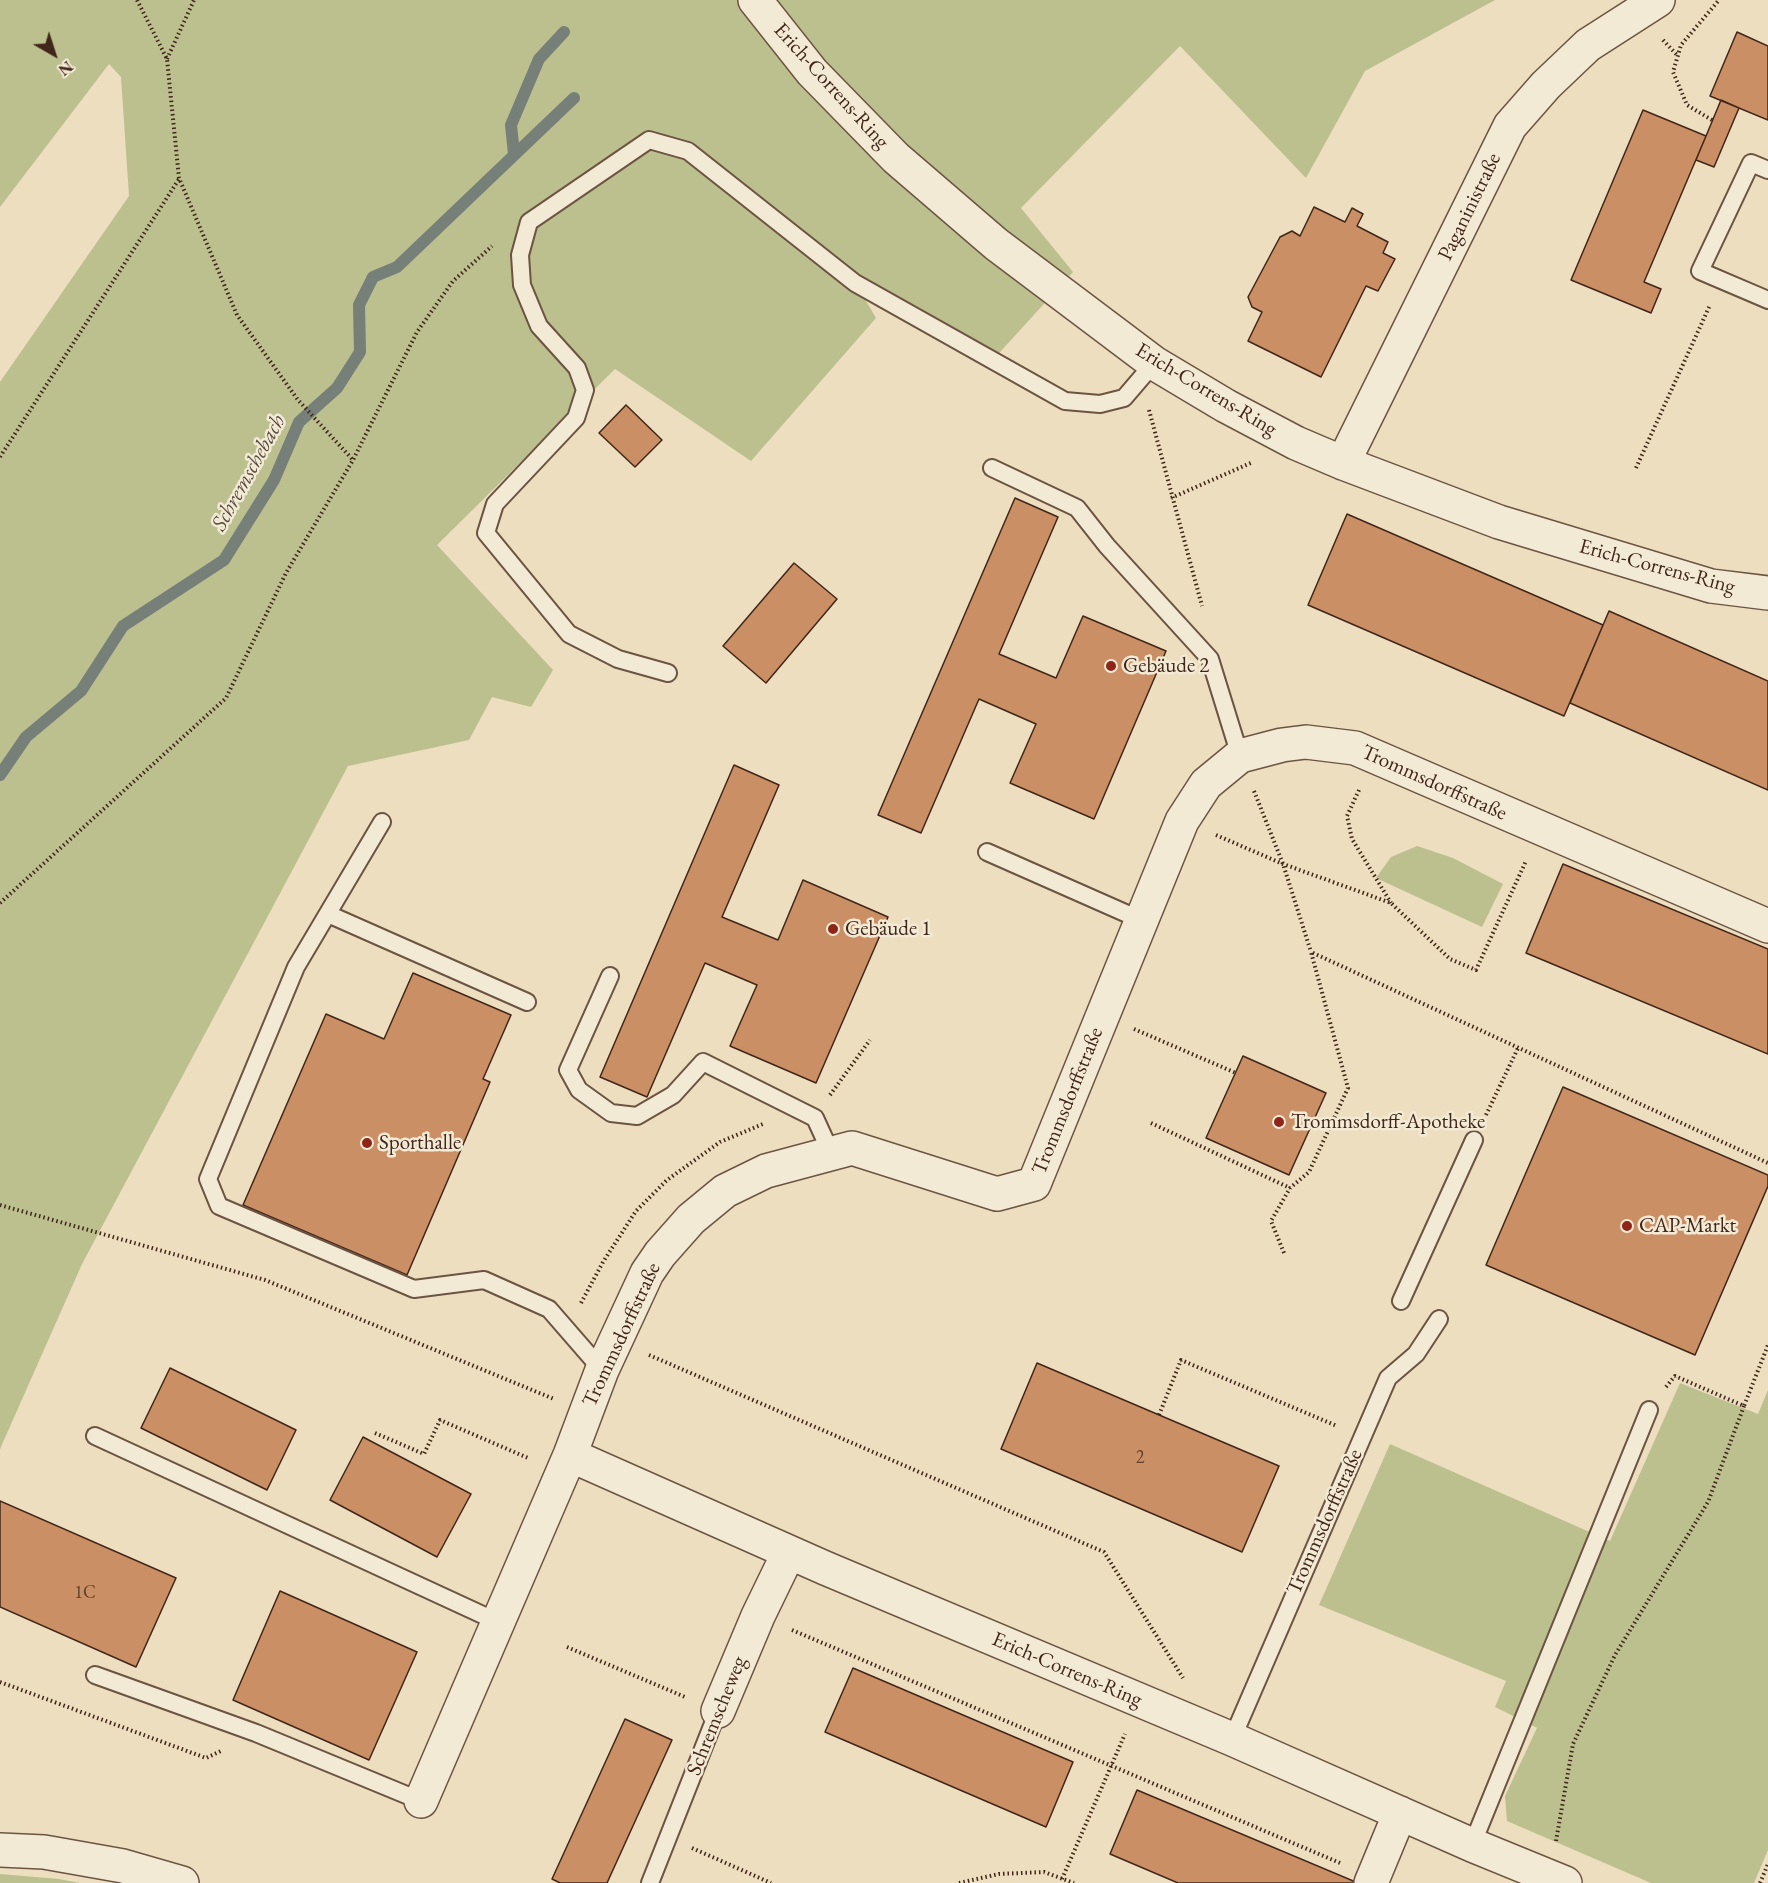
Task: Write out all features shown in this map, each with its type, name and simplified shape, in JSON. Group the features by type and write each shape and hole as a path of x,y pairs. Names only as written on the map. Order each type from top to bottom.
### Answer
{"street":[{"name":"Erich-Correns-Ring","path":"755,0 812,72 896,158 996,244 1154,363 1226,406 1296,443 1343,464 1499,522 1711,586 1768,593"},
{"name":"Paganinistraße","path":"1343,464 1510,126 1546,85 1588,45 1658,0"},
{"name":"Trommsdorffstraße","path":"421,1801 566,1464 602,1370 647,1273 691,1219 725,1191 766,1171 852,1148 997,1194 1034,1184 1182,821 1206,784 1240,756 1282,745 1306,742 1355,748 1540,830 1768,926"},
{"name":"Erich-Correns-Ring","path":"566,1464 789,1552 1232,1739 1557,1880"},
{"name":"Schremscheweg","path":"718,1711 758,1616 789,1552"},
{"path":"1372,1880 1400,1813"},
{"path":"0,1850 44,1852 123,1866 182,1883"}],"lane":[{"path":"668,673 618,659 569,634 486,533 495,504 576,418 585,390 577,368 539,326 522,285 520,255 529,222 649,140 688,151 855,283 1065,401 1100,404 1124,398 1154,363"},
{"path":"1768,170 1751,163 1700,272 1768,300"},
{"path":"992,468 1077,508 1107,546 1210,659 1240,756"},
{"path":"382,822 296,967 208,1179 219,1206 414,1290 484,1280 549,1309 602,1370"},
{"path":"987,852 1142,920"},
{"path":"328,914 527,1002"},
{"path":"610,976 568,1070 579,1090 611,1113 637,1116 673,1095 703,1062 814,1118 831,1153"},
{"path":"1401,1301 1474,1140"},
{"name":"Trommsdorffstraße","path":"1232,1739 1388,1377 1416,1354 1439,1318"},
{"path":"1472,1845 1649,1410"},
{"path":"95,1436 498,1622"},
{"path":"95,1675 256,1733 421,1801"},
{"name":"Schremscheweg","path":"650,1883 718,1711"}],"path":[{"path":"137,0 168,59 179,178 237,315 298,400 353,460"},
{"path":"168,59 194,0"},
{"path":"1712,120 1687,105 1673,72 1681,45 1719,0"},
{"path":"0,457 179,178"},
{"path":"0,903 226,699 286,573 353,460 417,332 453,281 505,234 529,222"},
{"path":"1636,468 1721,279"},
{"path":"1154,363 1149,410 1171,498 1212,640 1210,659"},
{"path":"1171,498 1296,443"},
{"path":"1240,756 1283,864 1311,952 1348,1088 1309,1172 1290,1188 1271,1221 1284,1253"},
{"path":"1374,756 1347,816 1353,839 1391,903 1450,959 1476,970 1540,830"},
{"path":"1182,821 1283,864 1391,903"},
{"path":"1311,952 1768,1163"},
{"path":"1103,1016 1181,1052 1236,1073"},
{"path":"814,1118 870,1040"},
{"path":"1474,1140 1518,1048"},
{"path":"1151,1123 1290,1188"},
{"path":"0,1205 265,1280 586,1412"},
{"path":"616,1340 1104,1552 1186,1683"},
{"path":"1557,1880 1574,1744 1615,1655 1708,1502 1768,1345"},
{"path":"1159,1415 1181,1360 1362,1437"},
{"path":"1649,1410 1675,1376 1744,1406"},
{"path":"375,1433 424,1454 440,1420 566,1464"},
{"path":"758,1616 1112,1766 1372,1880"},
{"path":"567,1647 718,1711"},
{"path":"0,1682 206,1758 256,1733"},
{"path":"1062,1879 1139,1701"},
{"path":"668,1837 771,1883"},
{"path":"1760,1883 1768,1864"},
{"path":"959,1883 999,1874 1044,1872 1074,1883"}],"green space":[{"path":"0,0 1495,0 1365,71 1306,178 1180,46 1021,208 1073,272 991,362 856,284 876,318 751,461 615,369 437,545 553,670 531,707 492,697 469,740 348,766 82,1264 0,1449 0,382 129,196 121,77 109,64 0,207"},
{"path":"1417,846 1453,858 1503,884 1482,927 1376,878 1391,857"},
{"path":"1680,1383 1758,1414 1768,1390 1768,1850 1754,1883 1651,1883 1507,1821 1505,1796 1537,1728 1495,1707 1506,1681 1319,1605 1390,1444 1610,1541"},
{"path":"0,1874 59,1879 80,1883 0,1883"}],"building":[{"path":"1737,32 1768,46 1768,120 1710,96"},
{"path":"1721,100 1739,108 1714,167 1696,160"},
{"path":"1643,110 1706,136 1644,282 1661,289 1651,313 1571,280"},
{"path":"1314,207 1345,222 1352,208 1363,214 1357,226 1388,242 1383,253 1395,259 1378,291 1366,286 1321,377 1248,341 1262,312 1252,307 1248,297 1280,237 1292,231 1300,236"},
{"path":"626,405 662,440 635,467 599,433"},
{"name":"Gebäude 2","path":"1015,498 1058,517 999,654 1056,678 1083,616 1166,651 1094,819 1010,783 1036,724 979,699 921,833 878,815"},
{"path":"1347,514 1603,625 1564,716 1308,605"},
{"path":"794,563 837,599 766,683 723,646"},
{"path":"1609,611 1768,681 1768,790 1570,703"},
{"name":"Gebäude 1","path":"734,765 779,785 722,917 778,940 803,880 888,917 816,1083 730,1046 757,985 705,963 647,1097 600,1077"},
{"path":"1563,864 1768,949 1768,1054 1526,953"},
{"name":"Sporthalle","path":"413,973 511,1015 483,1079 490,1082 407,1275 243,1205 326,1014 384,1039"},
{"path":"1243,1056 1326,1093 1289,1175 1206,1138"},
{"name":"CAP-Markt","path":"1563,1087 1768,1175 1768,1186 1695,1355 1486,1265"},
{"path":"1037,1363 1279,1466 1242,1552 1001,1449"},
{"path":"170,1368 296,1430 267,1490 141,1428"},
{"path":"363,1437 471,1494 437,1557 330,1500"},
{"path":"0,1501 176,1578 136,1667 0,1607"},
{"path":"280,1591 417,1652 369,1760 233,1700"},
{"path":"853,1668 1073,1762 1046,1827 825,1732"},
{"path":"625,1719 672,1740 607,1883 560,1883 552,1879"},
{"path":"1137,1790 1358,1883 1178,1883 1110,1854"}],"waterway":[{"path":"514,154 511,125 539,59 564,32"},
{"name":"Schremschebach","path":"0,775 26,737 81,691 123,626 224,560 274,480 299,422 337,388 360,352 359,305 373,277 397,267 574,98"}],"place":[{"name":"Gebäude 2","path":"1111,666"},
{"name":"Gebäude 1","path":"833,929"},
{"name":"Trommsdorff-Apotheke","path":"1279,1122"},
{"name":"Sporthalle","path":"367,1143"},
{"name":"CAP-Markt","path":"1627,1226"}]}
